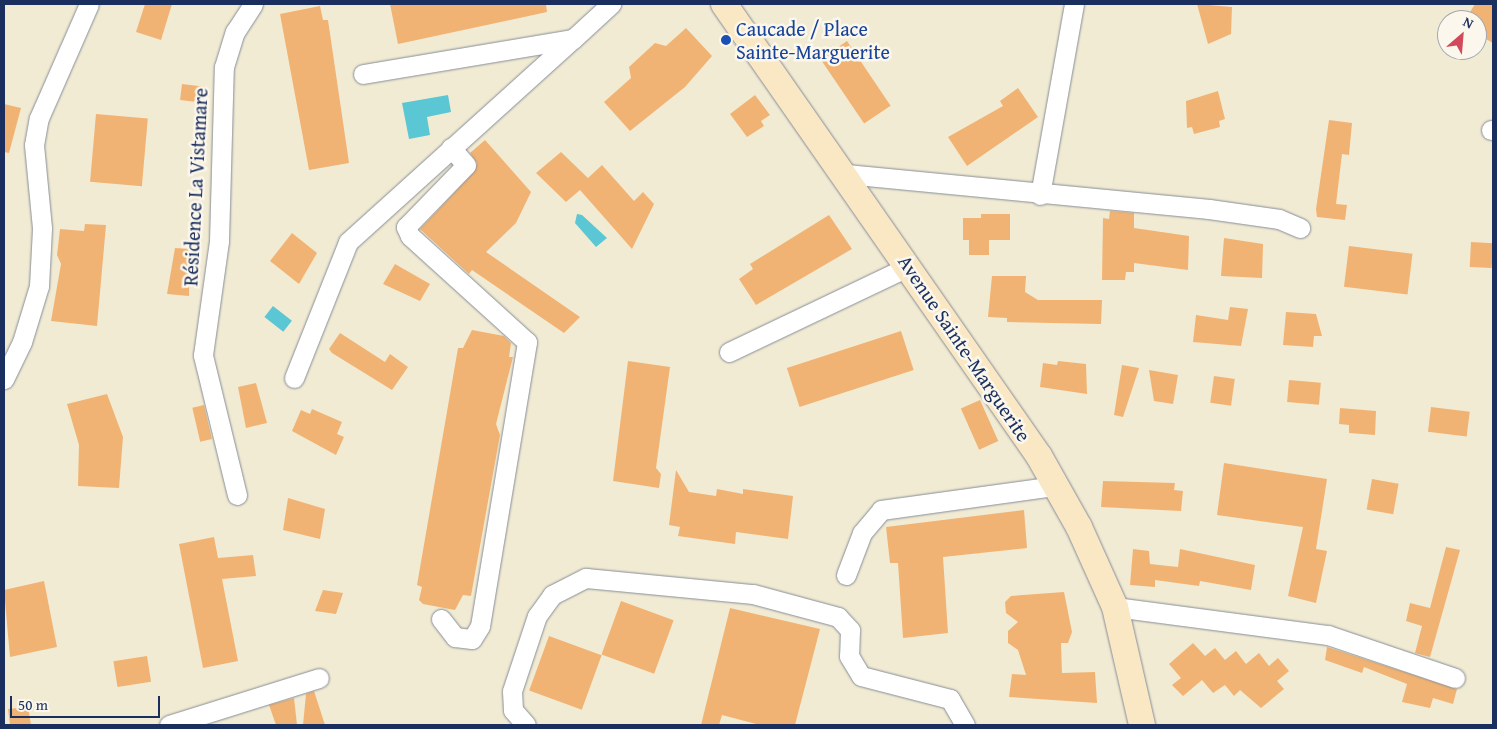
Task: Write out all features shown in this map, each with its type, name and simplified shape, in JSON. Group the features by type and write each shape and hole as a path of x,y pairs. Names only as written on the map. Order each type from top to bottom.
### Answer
{"street":[{"path":"4,379 22,342 39,286 42,257 34,153 39,118 89,4"},
{"name":"Résidence La Vistamare","path":"237,495 203,355 219,241 224,67 235,32 253,4"},
{"path":"294,378 348,242 610,4"},
{"name":"Avenue Sainte-Marguerite","path":"724,4 846,174 1055,486 1115,607 1142,725"},
{"path":"1040,195 1074,4"},
{"path":"363,74 573,39"},
{"path":"441,619 455,637 472,639 480,626 527,342 410,236 406,227 466,165 451,148"},
{"path":"846,174 1040,195 1209,209 1279,219 1300,228"},
{"path":"728,352 909,266"},
{"path":"846,575 862,533 881,510 1055,486"},
{"path":"526,725 513,710 512,691 537,616 552,595 586,578 753,594 838,616 850,630 849,656 861,676 950,699 965,725"},
{"path":"1115,607 1328,635 1455,678"},
{"path":"169,725 319,678"}],"water":[{"path":"448,95 451,112 427,117 430,135 409,139 402,103"},
{"path":"577,214 582,215 607,238 596,247 575,223"},
{"path":"273,306 292,321 283,332 264,317"}],"building":[{"path":"145,4 172,4 161,40 136,32"},
{"path":"390,4 546,4 547,12 398,44"},
{"path":"1197,4 1232,7 1231,34 1208,44"},
{"path":"1475,4 1493,4 1493,43 1487,40 1487,10 1471,10"},
{"path":"320,6 323,20 328,20 349,163 309,170 280,14"},
{"path":"686,28 712,56 685,87 630,131 604,102 631,78 629,67 655,43 666,46"},
{"path":"847,41 891,106 864,124 820,59"},
{"path":"182,84 207,87 205,103 180,100"},
{"path":"1018,88 1038,117 967,166 948,137 1003,106 1000,101"},
{"path":"1218,91 1225,119 1219,121 1220,127 1194,134 1192,127 1187,128 1186,101"},
{"path":"755,95 770,115 761,121 764,126 747,137 730,114"},
{"path":"4,104 21,108 9,153 4,152"},
{"path":"96,114 148,119 142,186 90,182"},
{"path":"1329,120 1352,123 1349,155 1342,154 1336,204 1347,205 1345,220 1317,217 1316,209"},
{"path":"485,140 531,192 516,223 486,252 580,317 564,333 472,270 469,274 420,229 474,172 477,163 470,153"},
{"path":"561,152 588,178 602,165 634,201 643,192 654,204 632,249 580,190 566,202 536,173"},
{"path":"1110,211 1134,213 1134,228 1189,236 1188,270 1134,263 1134,272 1126,272 1125,280 1102,280 1103,218 1109,219"},
{"path":"981,214 1010,214 1010,240 989,240 989,255 969,255 969,240 963,240 963,218 981,218"},
{"path":"829,215 852,249 756,305 739,279 753,269 750,264"},
{"path":"85,224 106,225 97,326 51,321 61,264 57,255 60,229 84,231"},
{"path":"292,233 317,253 299,284 270,261"},
{"path":"1224,238 1263,244 1262,278 1221,276"},
{"path":"1471,242 1493,243 1492,268 1470,267"},
{"path":"1349,246 1413,254 1408,294 1344,287"},
{"path":"175,248 190,249 189,296 167,294"},
{"path":"395,264 430,284 420,301 383,284"},
{"path":"992,276 1026,276 1025,292 1038,300 1102,300 1101,324 1007,322 1007,318 988,317"},
{"path":"1230,307 1248,309 1241,346 1193,342 1196,315 1228,320"},
{"path":"1286,312 1316,314 1322,336 1314,336 1313,347 1283,345"},
{"path":"472,330 504,336 511,343 509,357 513,357 496,424 500,435 471,596 463,595 455,610 423,604 419,600 422,587 417,585 458,348 463,348"},
{"path":"901,331 914,370 800,407 787,368"},
{"path":"340,333 385,362 390,354 408,367 392,390 332,353 329,349"},
{"path":"628,361 670,367 656,468 661,474 659,488 613,481"},
{"path":"1058,361 1086,364 1087,394 1040,387 1043,363 1057,365"},
{"path":"1122,365 1139,368 1123,417 1114,415"},
{"path":"1149,370 1178,375 1173,404 1154,401"},
{"path":"1214,376 1235,379 1231,406 1210,403"},
{"path":"1289,380 1321,383 1319,405 1287,402"},
{"path":"256,383 267,423 246,428 238,387"},
{"path":"107,394 123,437 119,488 78,486 79,445 67,404"},
{"path":"980,400 998,441 979,450 961,409"},
{"path":"204,405 212,439 200,442 192,408"},
{"path":"1431,407 1470,412 1467,437 1428,432"},
{"path":"1340,408 1376,411 1375,435 1349,433 1349,425 1339,424"},
{"path":"312,409 342,422 337,434 344,437 336,455 292,431 301,410 310,414"},
{"path":"1224,463 1327,479 1316,549 1327,551 1316,603 1288,596 1303,527 1217,515"},
{"path":"676,470 689,492 716,496 717,489 743,494 743,489 793,496 788,539 736,532 735,544 678,536 680,527 669,525"},
{"path":"1372,479 1399,484 1393,514 1367,510"},
{"path":"1103,481 1175,483 1174,490 1183,491 1181,511 1101,507"},
{"path":"288,498 325,509 320,539 283,530"},
{"path":"1024,510 1027,548 943,557 948,633 903,638 898,563 890,563 886,527"},
{"path":"214,537 218,558 253,555 256,576 222,579 238,661 203,668 179,544"},
{"path":"1446,547 1460,550 1430,657 1415,653 1422,626 1406,621 1410,603 1430,608"},
{"path":"1133,549 1149,551 1150,564 1178,567 1180,549 1255,565 1251,590 1200,581 1199,586 1155,580 1155,587 1130,585"},
{"path":"44,581 57,647 10,657 4,590"},
{"path":"323,590 343,593 336,614 315,611"},
{"path":"1064,592 1072,632 1068,643 1061,643 1062,673 1095,672 1097,703 1009,697 1012,674 1026,675 1018,650 1008,643 1008,631 1018,622 1006,613 1005,602 1011,596"},
{"path":"621,601 674,620 654,674 602,655"},
{"path":"730,608 820,629 795,725 760,725 722,715 719,725 701,725"},
{"path":"549,636 602,655 582,710 529,691"},
{"path":"1193,643 1205,656 1215,648 1225,660 1236,651 1246,664 1259,653 1269,666 1278,658 1289,671 1277,681 1284,689 1261,708 1240,690 1234,696 1225,685 1213,693 1202,680 1183,696 1172,685 1181,678 1169,664"},
{"path":"1327,647 1457,689 1453,704 1433,698 1430,708 1402,702 1407,684 1364,667 1362,673 1325,660"},
{"path":"147,656 151,682 117,687 113,661"},
{"path":"314,691 325,725 303,725 306,694"},
{"path":"294,698 297,725 276,725 269,705"},
{"path":"28,707 31,725 10,725 8,709"}],"place":[{"name":"Caucade / Place Sainte-Marguerite","path":"726,40"}]}
